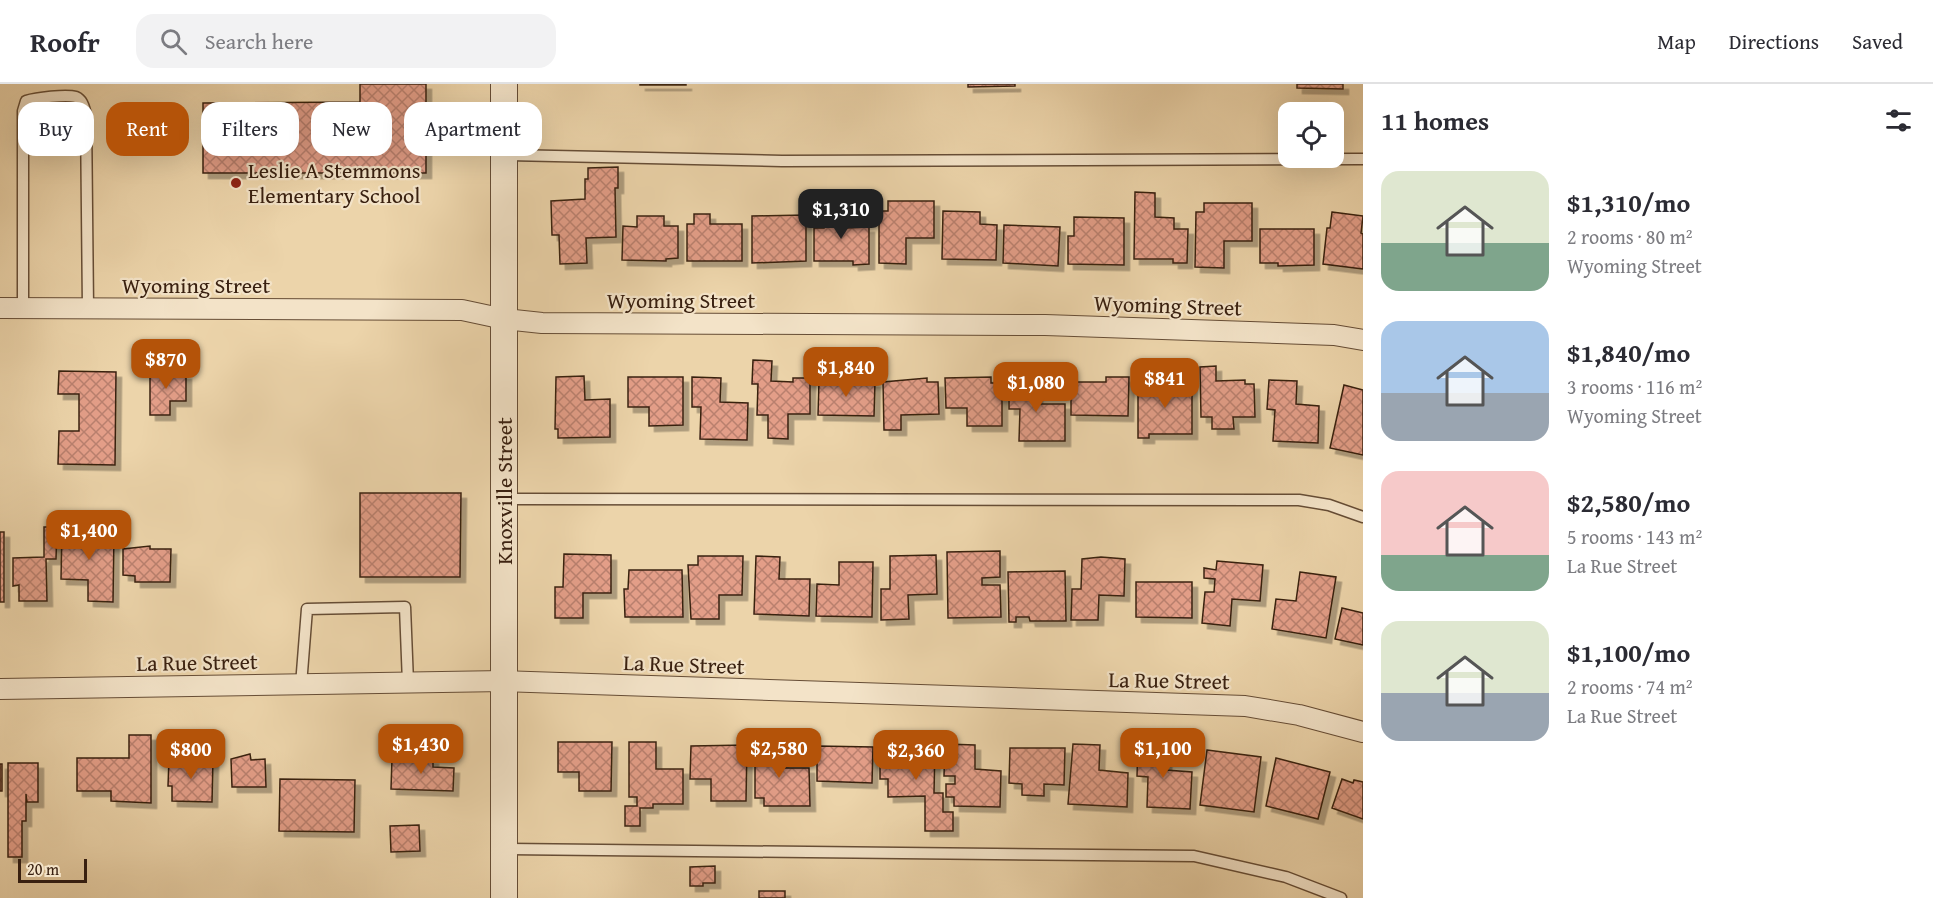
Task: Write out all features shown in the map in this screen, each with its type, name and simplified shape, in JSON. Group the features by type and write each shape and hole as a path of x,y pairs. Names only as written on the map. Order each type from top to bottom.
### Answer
{"street":[{"name":"Knoxville Street","path":"504,84 504,102"},
{"name":"Knoxville Street","path":"504,156 504,898"},
{"name":"Wyoming Street","path":"0,308 462,310 504,319 554,324 1045,325 1334,335 1363,340"},
{"name":"La Rue Street","path":"0,689 504,681 1245,706 1299,715 1363,732"}],"lane":[{"path":"23,308 23,111 26,101 36,98 75,97 82,102 86,114 88,309"},
{"path":"542,156 782,161 1363,159"},
{"path":"504,499 1299,500 1329,505 1363,517"},
{"path":"301,685 307,609 394,607 405,607 408,683"},
{"path":"504,849 1194,856 1286,877 1341,898"}],"building":[{"path":"360,84 426,84 426,102 404,102 404,156 426,156 426,173 203,173 203,156 299,156 299,102 311,102 311,156 392,156 392,102 360,102"},
{"path":"686,84 686,85 640,85"},
{"path":"968,84 1015,84 1015,86 968,87"},
{"path":"1297,84 1343,84 1343,89 1297,88"},
{"path":"618,167 618,188 615,188 616,237 586,238 587,263 560,264 559,235 552,235 551,201 585,199 585,179 588,179 588,168"},
{"path":"1135,192 1155,193 1155,217 1174,218 1174,229 1188,229 1187,263 1173,263 1173,259 1134,259"},
{"path":"888,201 934,201 934,238 906,238 906,264 879,263 879,211 888,211"},
{"path":"1204,203 1252,203 1252,241 1224,241 1224,268 1195,267 1196,212 1204,212"},
{"path":"824,209 846,209 846,228 869,227 869,264 853,265 853,261 814,261 814,228 824,228"},
{"path":"943,211 980,212 980,224 997,225 996,260 942,259"},
{"path":"1332,212 1363,216 1361,233 1363,234 1363,269 1323,264 1327,228 1330,228"},
{"path":"694,214 710,214 710,224 742,224 742,261 687,261 687,224 694,224"},
{"path":"806,215 806,261 752,263 752,216"},
{"path":"637,216 664,216 664,226 678,226 678,258 666,259 666,261 622,260 623,226 637,227"},
{"path":"1074,217 1124,218 1124,265 1068,264 1068,236 1074,236"},
{"path":"1004,225 1060,227 1058,266 1003,263"},
{"path":"1260,229 1314,229 1314,265 1278,266 1278,263 1260,263"},
{"path":"753,360 772,361 771,381 793,382 793,378 810,378 810,414 788,414 788,439 768,438 768,415 757,415 758,384 752,384"},
{"path":"1216,366 1216,381 1245,380 1245,384 1254,384 1255,417 1233,417 1234,429 1212,429 1212,417 1201,417 1200,367"},
{"path":"150,367 173,367 173,374 186,374 186,401 170,401 170,415 150,415"},
{"path":"59,371 116,372 115,465 58,464 59,431 79,431 79,394 58,394"},
{"path":"584,376 585,400 610,399 610,437 558,438 558,429 555,429 556,377"},
{"path":"628,377 683,377 683,425 649,426 649,407 628,407"},
{"path":"692,377 721,378 720,402 748,403 747,440 700,439 701,407 692,407"},
{"path":"991,377 991,383 1002,383 1002,426 967,426 967,408 946,408 945,378"},
{"path":"1106,377 1129,377 1128,416 1071,415 1071,382 1106,382"},
{"path":"927,378 927,382 938,382 939,414 901,415 901,430 884,430 883,382"},
{"path":"1009,378 1037,380 1037,404 1065,404 1065,441 1019,441 1020,409 1009,409"},
{"path":"1269,380 1297,381 1296,404 1319,406 1318,443 1273,441 1275,410 1267,409"},
{"path":"819,381 875,382 874,416 818,415"},
{"path":"1138,383 1192,384 1192,434 1149,434 1149,438 1138,438"},
{"path":"1344,385 1363,390 1363,455 1330,448"},
{"path":"360,493 461,493 460,577 360,577"},
{"path":"44,527 57,527 56,559 46,559 47,601 19,601 19,585 13,586 13,558 44,557"},
{"path":"62,528 96,528 96,533 114,534 113,602 88,601 88,580 61,579"},
{"path":"0,532 4,532 4,602 0,602"},
{"path":"150,546 150,549 171,549 170,582 135,582 135,576 123,575 123,549"},
{"path":"1000,551 1000,577 982,578 982,585 1000,585 1001,617 948,618 947,552"},
{"path":"564,554 611,555 611,593 583,593 583,618 555,618 555,587 563,587"},
{"path":"936,555 937,594 908,595 909,619 881,620 881,589 890,589 890,556"},
{"path":"698,556 743,556 742,595 719,595 719,619 691,619 688,565 698,565"},
{"path":"756,556 780,557 779,579 810,579 809,616 754,614"},
{"path":"1101,557 1125,559 1124,596 1099,595 1098,620 1071,620 1072,589 1081,589 1082,559"},
{"path":"1217,561 1263,565 1260,601 1232,599 1230,626 1202,623 1205,592 1214,592 1215,579 1204,578 1204,568 1216,570"},
{"path":"839,562 873,562 872,617 816,616 817,584 839,585"},
{"path":"629,570 682,570 683,617 625,617 624,589 628,589"},
{"path":"1065,571 1066,621 1030,621 1029,617 1016,617 1016,622 1009,622 1008,572"},
{"path":"1300,572 1336,577 1326,638 1272,629 1276,599 1296,601"},
{"path":"1136,582 1192,582 1192,618 1136,617"},
{"path":"1342,608 1363,613 1363,645 1335,639"},
{"path":"129,735 151,735 151,803 111,801 111,791 77,791 77,758 129,758"},
{"path":"558,742 612,742 611,791 579,791 579,772 558,772"},
{"path":"629,742 656,742 656,769 683,769 683,804 653,804 653,808 640,808 640,826 625,826 625,806 637,806 637,797 629,797"},
{"path":"755,743 782,743 783,768 809,768 810,806 764,806 764,798 755,798"},
{"path":"899,743 925,743 925,747 935,747 934,793 943,793 943,812 953,812 953,831 925,831 925,796 888,797 888,779 880,779 880,747 899,747"},
{"path":"945,744 975,745 975,769 1001,771 1000,807 954,806 954,797 946,797 946,784 955,784 955,776 944,776"},
{"path":"1073,744 1100,745 1099,770 1128,773 1127,807 1068,804"},
{"path":"747,745 746,801 711,801 711,779 690,779 691,746"},
{"path":"1138,745 1167,746 1166,770 1192,772 1190,809 1147,807 1148,777 1137,776"},
{"path":"817,746 873,747 872,783 817,781"},
{"path":"1010,748 1065,748 1064,785 1044,784 1044,796 1022,795 1022,784 1009,783"},
{"path":"1207,750 1261,757 1254,812 1200,805"},
{"path":"250,754 251,760 265,759 266,787 232,787 231,759"},
{"path":"190,755 199,755 199,759 213,760 212,802 172,801 172,786 168,786 169,759 190,760"},
{"path":"392,758 433,759 433,767 454,768 453,791 391,789"},
{"path":"1276,758 1330,772 1318,819 1266,806"},
{"path":"8,763 38,763 38,802 27,802 26,794 26,821 22,821 22,857 8,857"},
{"path":"0,764 2,764 2,791 0,791"},
{"path":"280,779 355,780 354,832 279,831"},
{"path":"1342,779 1353,783 1354,780 1363,782 1363,819 1332,808"},
{"path":"419,825 420,851 391,852 390,826"},
{"path":"715,866 715,883 690,886 690,867"},
{"path":"759,891 785,891 785,898 759,898"}],"place":[{"name":"Leslie A Stemmons Elementary School","path":"236,183"}]}
